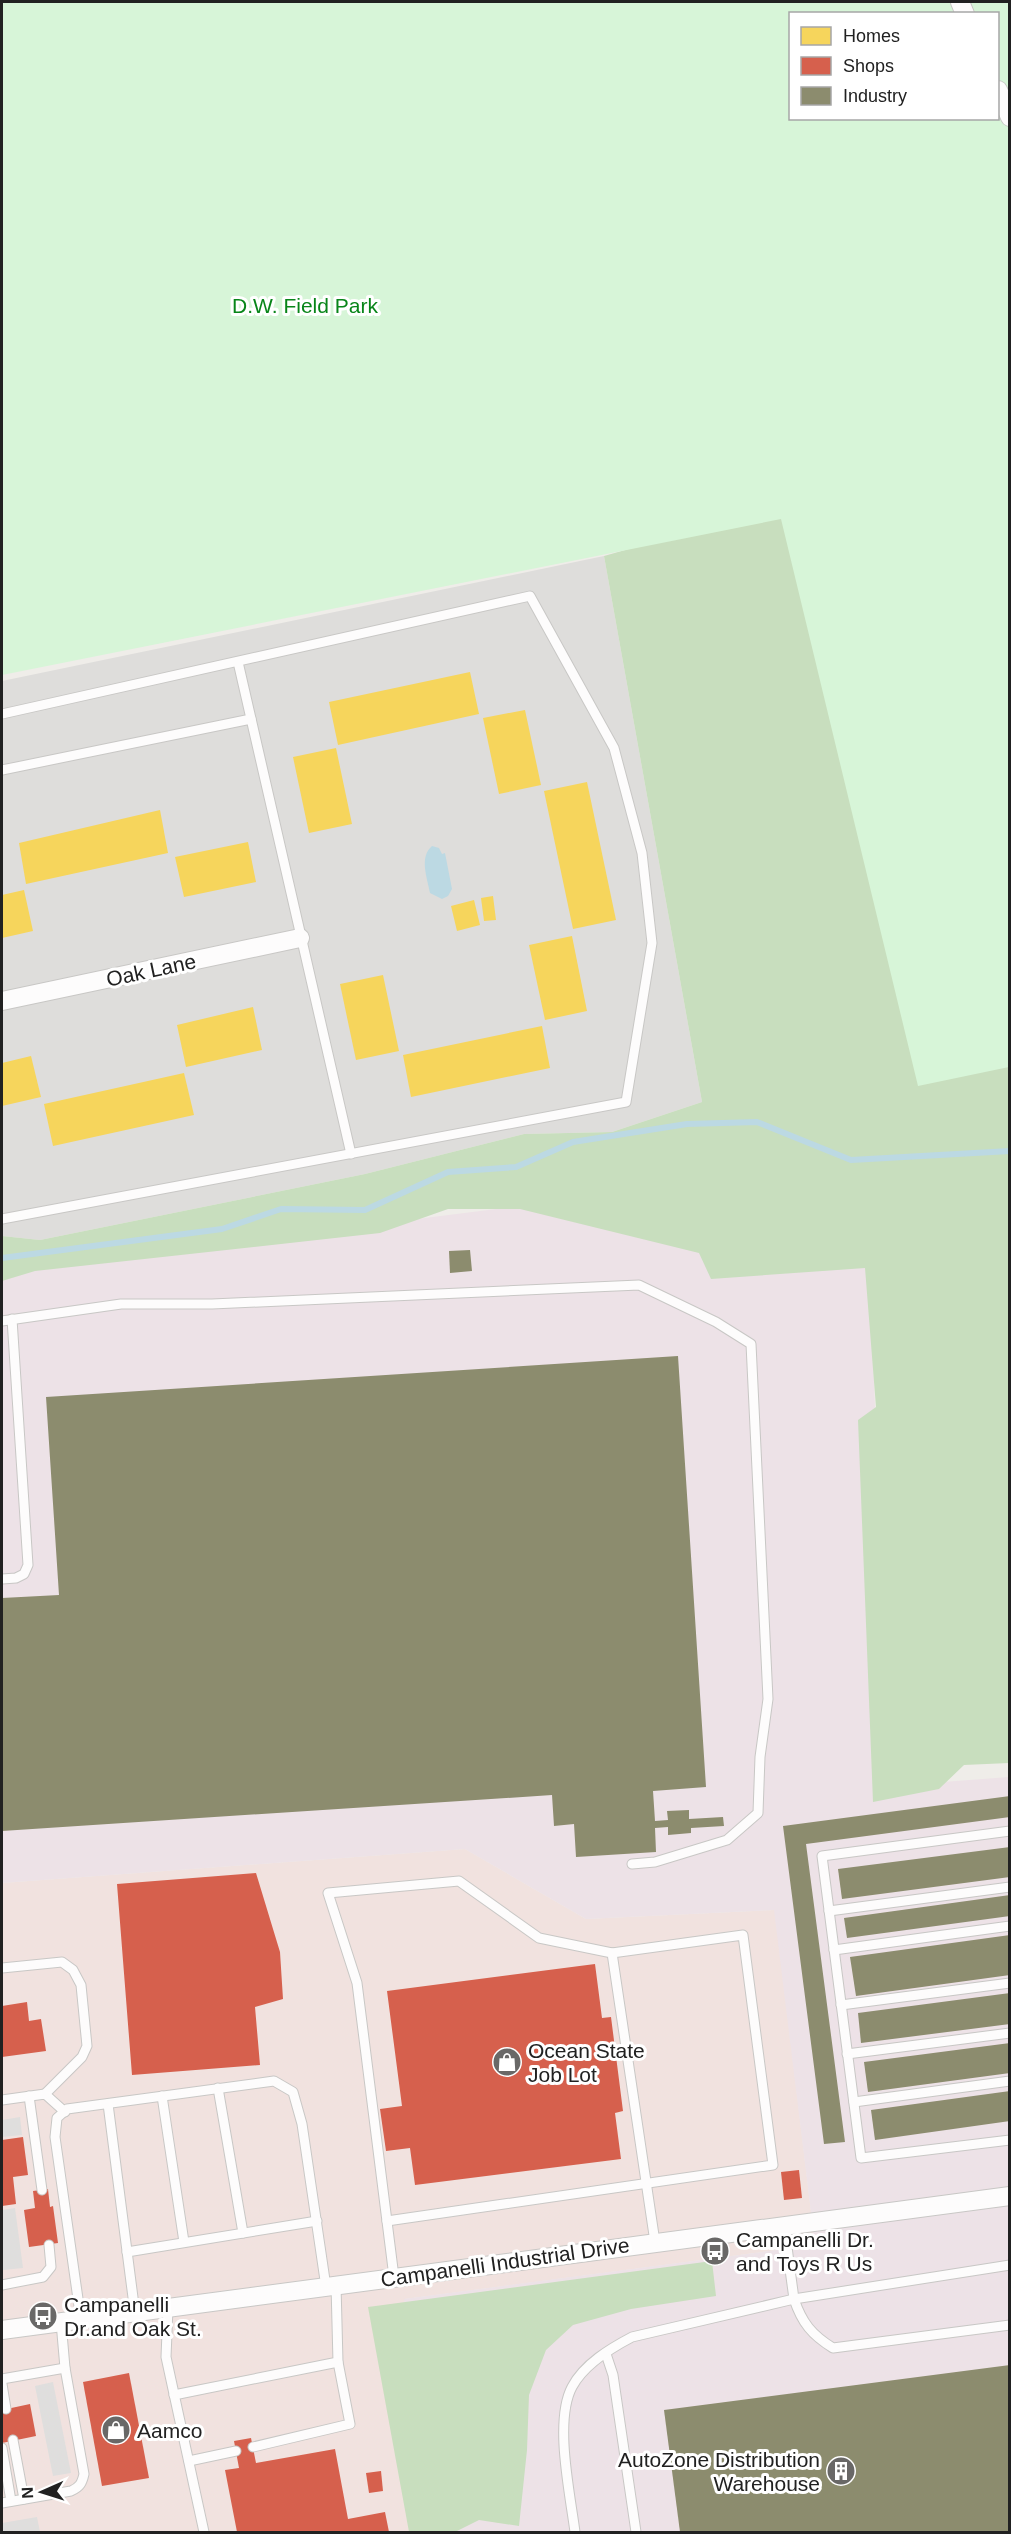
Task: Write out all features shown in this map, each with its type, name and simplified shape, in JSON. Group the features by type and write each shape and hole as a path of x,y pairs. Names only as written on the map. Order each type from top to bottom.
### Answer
{"street":[{"path":"999,92 1010,117"},
{"name":"Oak Lane","path":"2,1001 300,938"},
{"name":"Campanelli Industrial Drive","path":"2,2330 1010,2196"}],"lane":[{"path":"2,714 530,596 614,748 642,853 652,943 626,1102 2,1219"},
{"path":"238,662 351,1154"},
{"path":"2,770 251,719"},
{"path":"2,1321 121,1304 212,1304 639,1285 716,1322 751,1344 768,1699 760,1757 758,1813 727,1840 655,1863 632,1864"},
{"path":"2,1579 16,1578 24,1574 28,1564 12,1320"},
{"path":"1010,1831 822,1856 861,2158 1010,2140"},
{"path":"387,2220 773,2165 743,1935 612,1953 539,1938 459,1881 328,1893 357,1983 394,2277"},
{"path":"829,1911 1010,1887"},
{"path":"834,1950 1010,1926"},
{"path":"612,1953 655,2242"},
{"path":"2,1968 62,1962 73,1970 81,1985 87,2046 82,2057 45,2094 2,2100"},
{"path":"841,2005 1010,1983"},
{"path":"847,2054 1010,2033"},
{"path":"81,2320 55,2137 57,2118 65,2112 108,2104 273,2081 293,2092 302,2124 317,2221 331,2286 338,2362 350,2424 253,2447"},
{"path":"854,2102 1010,2081"},
{"path":"218,2088 243,2233"},
{"path":"45,2094 65,2112"},
{"path":"29,2096 42,2190"},
{"path":"162,2096 184,2242"},
{"path":"108,2104 135,2313"},
{"path":"127,2252 317,2221"},
{"path":"784,2225 794,2299 799,2313 815,2337 833,2348 1010,2325"},
{"path":"2,2285 43,2277 51,2267 49,2245"},
{"path":"575,2532 563,2427 572,2388 585,2369 632,2337 794,2299 1010,2265"},
{"path":"168,2308 166,2357 204,2532"},
{"path":"2,2448 6,2502 72,2491 79,2488 83,2482 84,2474 65,2368 61,2322"},
{"path":"606,2354 613,2375 636,2532"},
{"path":"174,2395 338,2362"},
{"path":"2,2379 65,2368"},
{"path":"2,2384 6,2409"},
{"path":"13,2440 24,2499"},
{"path":"189,2462 236,2451"}],"shaded area":[{"path":"604,556 702,1102 612,1132 524,1134 365,1174 40,1240 2,1236 2,681"},
{"path":"543,1203 869,1257 890,1786 1009,1777 1009,2532 440,2532 404,2299 815,2245 774,1910 586,1919 465,1849 2,1883 2,1275 35,1267"},
{"path":"465,1849 586,1919 775,1910 815,2245 405,2299 440,2532 2,2532 2,1883"},
{"path":"20,2117 22,2135 2,2137 2,2120"},
{"path":"15,2208 23,2268 3,2270 2,2210"},
{"path":"53,2382 71,2473 53,2476 35,2386"},
{"path":"37,2517 40,2532 2,2532 2,2523"}],"green space":[{"name":"D.W. Field Park","path":"2,2 1009,2 1009,1067 918,1086 781,519 2,675"},
{"path":"790,503 1009,1053 1009,1763 964,1765 939,1789 873,1802 858,1420 876,1407 865,1268 711,1279 699,1253 520,1209 448,1209 380,1233 35,1271 2,1281 2,1236 40,1240 365,1174 524,1134 612,1132 702,1102 604,556"},
{"path":"712,2261 716,2296 631,2309 573,2325 546,2350 529,2395 527,2450 519,2526 479,2520 455,2532 409,2532 368,2307"}],"water":[{"path":"432,846 439,848 442,854 445,853 452,889 448,896 442,899 430,893 426,874 426,856"}],"building: Homes":[{"path":"470,672 479,714 338,745 329,702"},
{"path":"525,710 541,785 499,794 483,718"},
{"path":"336,748 352,824 309,833 293,757"},
{"path":"587,782 616,920 573,929 544,791"},
{"path":"160,810 168,853 26,884 19,843"},
{"path":"248,842 256,882 184,897 175,857"},
{"path":"24,890 33,931 2,938 2,895"},
{"path":"493,896 496,920 484,921 481,898"},
{"path":"474,900 480,925 457,931 451,906"},
{"path":"572,936 587,1011 545,1020 529,945"},
{"path":"383,975 399,1051 356,1060 340,984"},
{"path":"253,1007 262,1050 186,1067 177,1025"},
{"path":"542,1026 550,1068 411,1097 403,1055"},
{"path":"31,1056 41,1097 2,1106 2,1063"},
{"path":"184,1073 194,1115 53,1146 44,1104"}],"building: Shops":[{"path":"256,1873 280,1952 283,1999 255,2007 260,2065 132,2075 117,1884"},
{"name":"Ocean State Job Lot","path":"595,1964 602,2018 611,2017 623,2111 615,2113 621,2159 415,2185 410,2148 386,2151 380,2109 402,2106 387,1991"},
{"path":"27,2002 29,2021 41,2019 46,2051 2,2057 2,2006"},
{"path":"23,2137 28,2175 13,2177 16,2204 2,2206 2,2140"},
{"path":"799,2170 802,2198 784,2200 781,2172"},
{"path":"48,2189 50,2207 53,2206 58,2243 29,2247 24,2210 35,2208 33,2191"},
{"name":"Aamco","path":"129,2373 149,2478 102,2486 83,2382"},
{"path":"30,2404 36,2436 2,2443 2,2410"},
{"path":"251,2438 256,2463 335,2449 348,2519 385,2512 389,2532 237,2532 225,2470 239,2468 234,2441"},
{"path":"381,2471 383,2491 369,2493 366,2473"}],"building: Industry":[{"path":"470,1250 472,1271 450,1273 449,1251"},
{"path":"678,1356 706,1787 653,1791 655,1821 668,1820 667,1811 689,1810 689,1819 723,1817 724,1826 691,1828 691,1833 668,1835 668,1827 655,1828 656,1852 576,1857 574,1824 554,1826 552,1795 2,1831 2,1598 59,1595 46,1397"},
{"path":"1010,1796 1010,1817 806,1844 845,2142 824,2144 783,1826"},
{"path":"1010,1847 1010,1877 842,1899 838,1869"},
{"path":"1010,1895 1010,1916 847,1938 844,1918"},
{"path":"1010,1935 1010,1975 856,1996 850,1957"},
{"path":"1010,1993 1010,2024 861,2043 858,2013"},
{"path":"1010,2043 1010,2073 868,2092 864,2062"},
{"path":"1010,2091 1010,2121 875,2140 871,2110"},
{"name":"AutoZone Distribution Warehouse","path":"1010,2365 1010,2532 680,2532 664,2410"}],"waterway":[{"path":"2,1258 222,1229 281,1209 365,1210 448,1172 516,1167 573,1142 687,1124 757,1122 851,1160 1010,1151"}],"place":[{"name":"Ocean State Job Lot","path":"507,2062"},
{"name":"Campanelli Dr. and Toys R Us","path":"715,2251"},
{"name":"Campanelli Dr.and Oak St.","path":"43,2316"},
{"name":"Aamco","path":"116,2430"},
{"name":"AutoZone Distribution Warehouse","path":"841,2471"}]}
